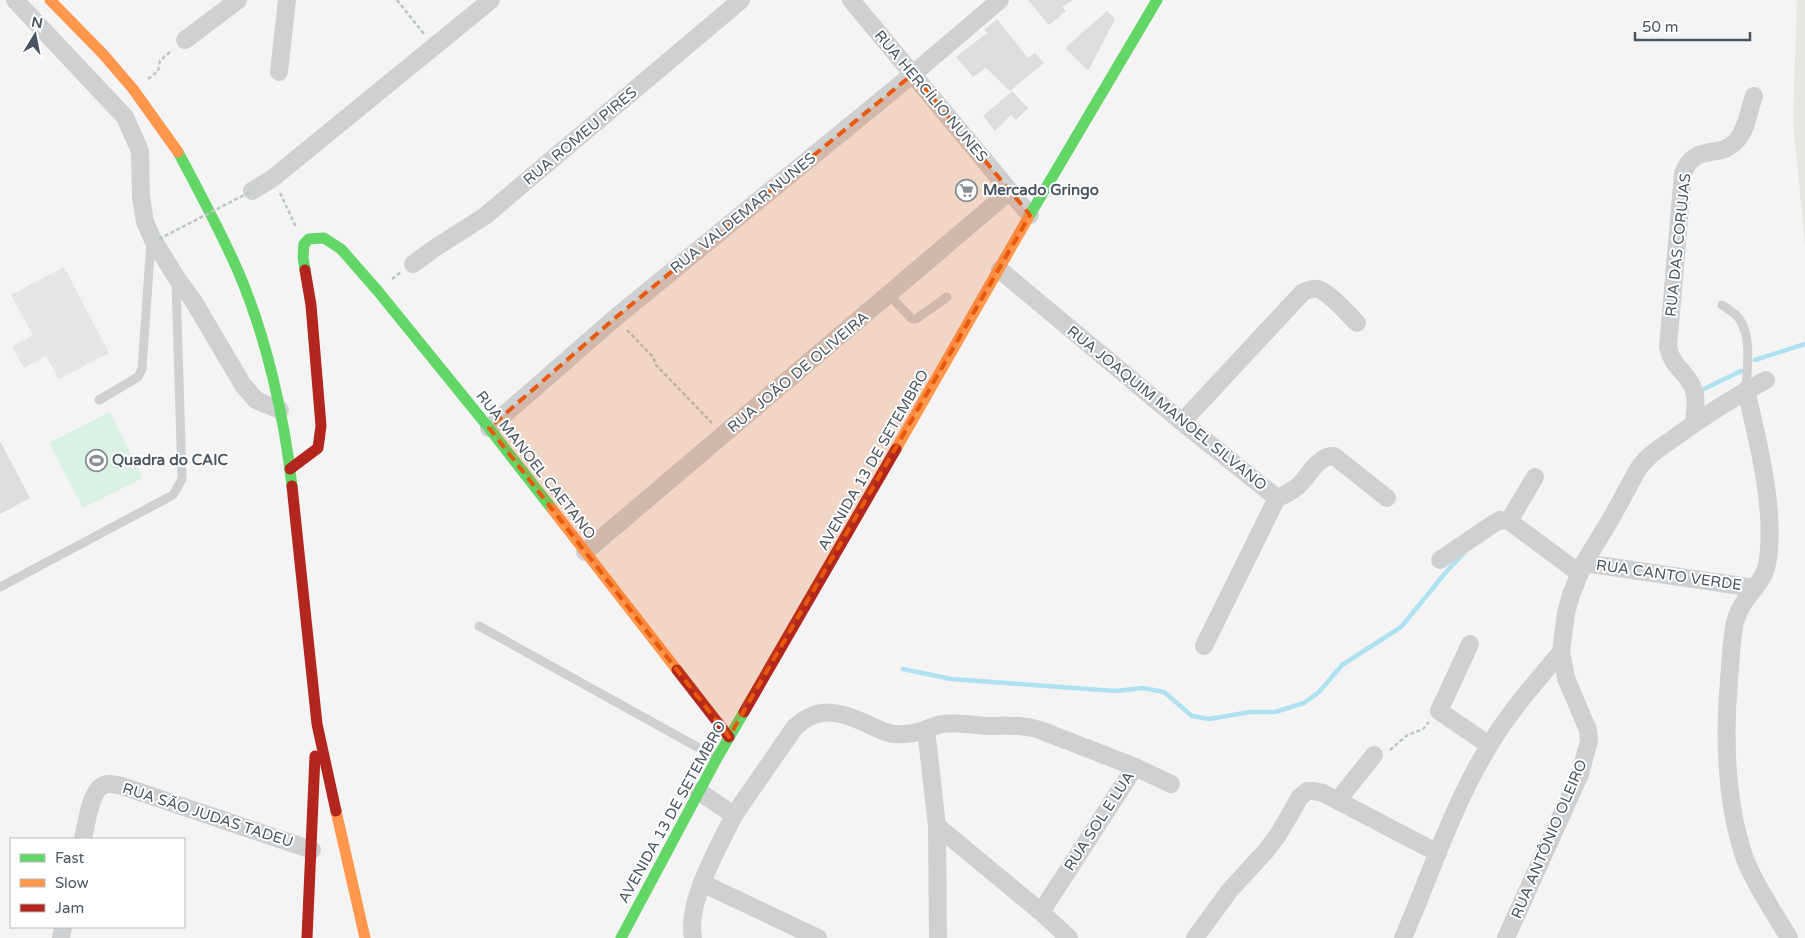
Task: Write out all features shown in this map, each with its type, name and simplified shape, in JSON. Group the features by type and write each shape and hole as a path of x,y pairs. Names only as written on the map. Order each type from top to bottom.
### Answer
{"main road":[{"name":"AVENIDA 13 DE SETEMBRO","path":"621,938 698,791 1030,215 1157,0"},
{"path":"53,1 133,89 178,152 216,221 239,273 255,317 272,375 290,469 317,724 364,938"},
{"name":"RUA MANOEL CAETANO","path":"304,244 309,239 324,238 334,243 377,290 489,428 729,737"},
{"path":"290,469 318,448 321,426 311,305 303,258 304,244"},
{"path":"307,938 317,724"}],"street":[{"path":"15,0 125,117 140,151 141,197 145,222 176,277 194,302 243,385 256,400 280,410"},
{"path":"185,40 238,0"},
{"path":"279,72 287,0"},
{"path":"252,191 273,178 491,0"},
{"name":"RUA ROMEU PIRES","path":"413,264 485,216 741,0"},
{"name":"RUA HERCÍLIO NUNES","path":"851,0 1030,215"},
{"name":"RUA VALDEMAR NUNES","path":"489,428 615,318 913,74 1000,0"},
{"name":"RUA DAS CORUJAS","path":"1694,423 1694,390 1691,383 1673,362 1668,347 1683,174 1689,160 1698,155 1721,149 1737,141 1754,96"},
{"name":"RUA JOÃO DE OLIVEIRA","path":"585,552 1010,191"},
{"name":"RUA JOAQUIM MANOEL SILVANO","path":"1000,270 1182,422 1278,498 1204,646"},
{"path":"1182,422 1303,292 1309,289 1318,289 1357,323"},
{"name":"RUA ANTÔNIO OLEIRO","path":"1506,938 1580,774 1586,755 1588,730 1566,678 1561,652 1566,613 1582,568 1641,464 1694,423 1746,390 1766,380"},
{"path":"1746,390 1755,426 1770,532 1765,572 1741,606 1732,639 1726,723 1726,761 1729,792 1745,858 1760,890 1789,938"},
{"path":"1278,498 1290,493 1322,459 1328,456 1334,456 1387,498"},
{"path":"1510,521 1535,477"},
{"path":"1440,560 1500,520 1510,521 1582,568"},
{"name":"RUA CANTO VERDE","path":"1582,568 1755,588"},
{"path":"1470,644 1438,711 1489,745"},
{"path":"1403,938 1468,785 1489,745 1514,709 1561,652"},
{"name":"RUA SOL E LUA","path":"693,938 690,926 694,902 734,815 790,734 805,718 817,713 831,712 844,714 883,732 894,734 926,729 934,725 955,723 994,726 1025,725 1135,767 1040,912"},
{"path":"926,729 937,826 938,938"},
{"path":"1338,800 1374,756"},
{"path":"1135,767 1171,784"},
{"name":"RUA SÃO JUDAS TADEU","path":"83,838 90,807 95,795 101,786 108,783 122,786 312,850"},
{"path":"698,791 734,815"},
{"path":"1195,938 1230,890 1278,835 1300,797 1307,791 1314,791 1338,800 1438,853"},
{"path":"937,826 1069,938"},
{"path":"702,883 818,938"}],"lane":[{"path":"99,400 138,377 142,369 155,239"},
{"path":"0,587 173,495 182,479 176,277"},
{"path":"889,295 912,319 916,319 947,297"},
{"path":"1722,305 1740,318 1746,333 1748,358 1746,390"},
{"path":"479,626 717,758"}],"path":[{"path":"397,0 434,47"},
{"path":"133,89 158,71 160,61 185,40"},
{"path":"273,178 304,244"},
{"path":"155,239 252,191"},
{"path":"377,290 413,264"},
{"path":"615,318 654,358 656,364 724,434"},
{"path":"1374,756 1392,750 1406,736 1423,729 1438,711"}],"highlighted area":[{"path":"913,74 1030,215 729,737 489,428 615,318"}],"shaded area":[{"path":"64,267 109,353 59,379 46,356 24,368 12,347 33,335 11,295"}],"green space":[{"name":"Quadra do CAIC","path":"110,412 143,478 83,508 49,443"}],"sand":[{"path":"1797,0 1805,0 1805,245 1793,120"}],"building":[{"path":"1028,0 1073,0 1062,7 1066,11 1049,25"},
{"path":"1107,11 1115,19 1088,71 1065,48"},
{"path":"997,19 1028,58 1035,53 1044,63 1010,91 986,68 973,77 956,57 987,33 984,30"},
{"path":"1012,91 1028,108 1016,120 1011,115 995,131 983,116"},
{"path":"0,441 30,498 0,514"}],"waterway":[{"path":"1755,360 1805,344"},
{"path":"1702,390 1741,371"},
{"path":"903,669 951,679 1116,691 1143,688 1164,692 1192,716 1209,719 1250,712 1275,712 1304,703 1319,692 1342,665 1401,627 1464,553"}],"traffic: fast":[{"path":"1028,218 1157,0"},
{"path":"178,152 238,271 257,322 279,404 292,486"},
{"path":"305,270 304,244 309,239 324,238 341,249 377,290 489,428 552,509"},
{"path":"621,938 717,758 744,712"}],"traffic: slow":[{"path":"50,0 103,54 133,89 178,152"},
{"path":"896,449 1028,218"},
{"path":"552,509 677,670"},
{"path":"336,811 365,938"}],"traffic: jam":[{"path":"290,469 318,448 321,426 311,305 305,270"},
{"path":"744,712 896,449"},
{"path":"292,486 317,724 336,811"},
{"path":"677,670 729,737"},
{"path":"307,938 315,756"}],"place":[{"name":"Mercado Gringo","path":"967,190"},
{"name":"Quadra do CAIC","path":"96,460"}]}
